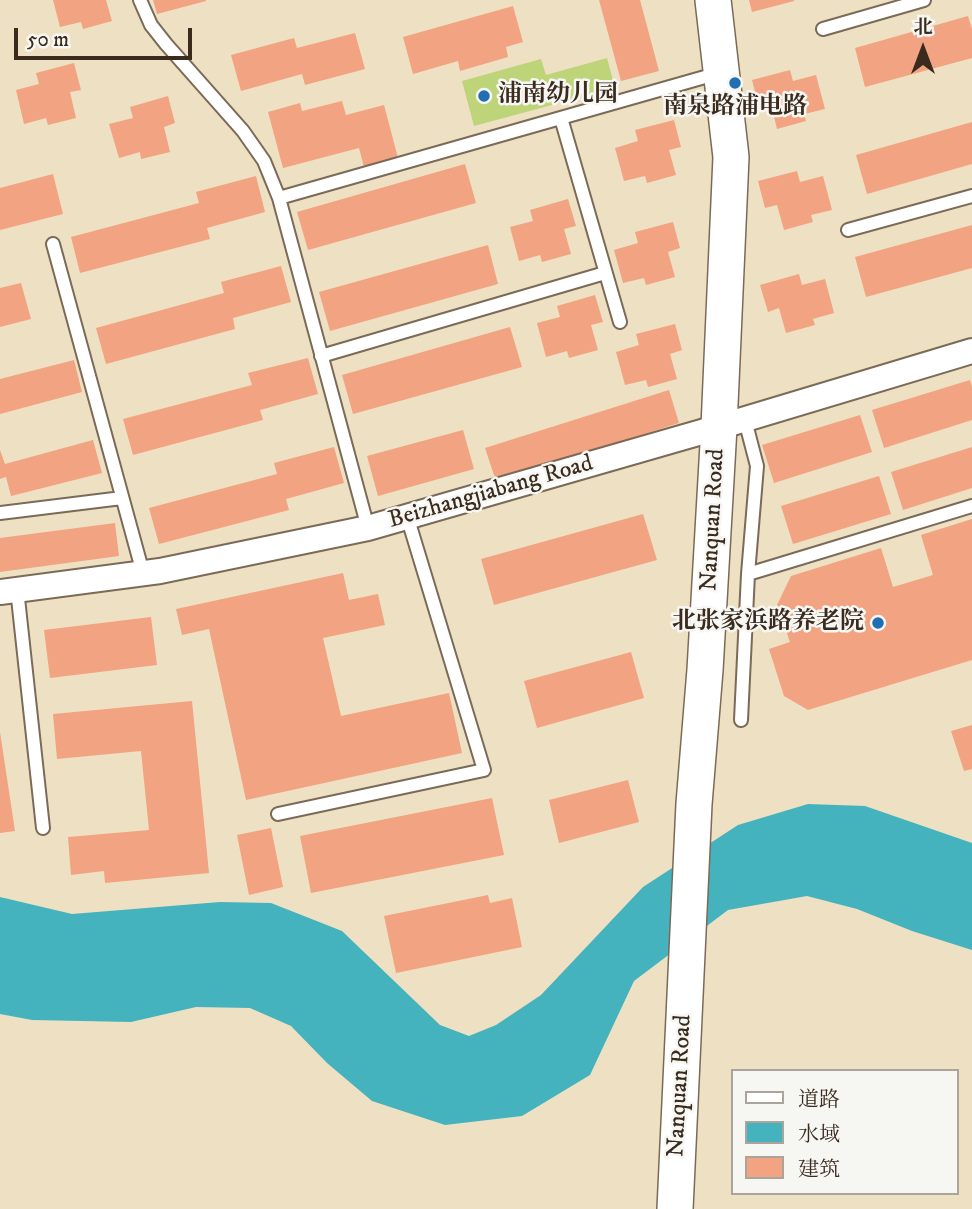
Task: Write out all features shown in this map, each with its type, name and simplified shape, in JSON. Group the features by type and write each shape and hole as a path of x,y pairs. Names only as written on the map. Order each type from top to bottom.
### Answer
{"street":[{"name":"Nanquan Road","path":"676,1209 694,804 705,670 732,424 731,157 713,0"},
{"name":"Beizhangjiabang Road","path":"8,590 143,573 368,528 732,424 972,351"}],"lane":[{"path":"140,0 151,25 243,131 264,161 279,198 368,528"},
{"path":"824,29 923,0"},
{"path":"279,198 721,72"},
{"path":"561,118 620,322"},
{"path":"848,230 972,196"},
{"path":"53,244 143,573"},
{"path":"321,356 605,273"},
{"path":"732,424 757,466 748,574 741,720"},
{"path":"0,513 122,498"},
{"path":"748,574 972,506"},
{"path":"278,814 484,770 407,516"},
{"path":"8,590 43,828"}],"green space":[{"path":"607,58 615,88 474,126 462,81 541,59 546,75"}],"water":[{"path":"808,804 865,806 972,843 972,950 912,931 857,909 807,896 728,910 634,981 590,1075 522,1116 445,1125 372,1101 327,1063 291,1026 250,1008 196,1007 131,1022 32,1020 0,1014 0,897 72,914 220,902 271,903 342,931 440,1025 469,1036 496,1025 541,995 643,887 738,825"}],"building":[{"path":"53,0 106,0 112,21 83,29 81,22 60,27"},
{"path":"153,0 206,0 206,1 157,14"},
{"path":"599,0 640,0 659,71 621,81"},
{"path":"749,0 794,0 794,1 752,12"},
{"path":"513,6 523,42 506,47 508,57 460,71 458,61 413,74 403,37"},
{"path":"968,16 972,29 972,58 865,87 855,48"},
{"path":"355,33 365,69 305,85 302,74 241,91 231,55 294,38 297,48"},
{"path":"74,63 81,90 70,92 76,118 48,125 46,118 24,124 16,90 39,84 36,73"},
{"path":"790,70 793,81 816,75 825,109 804,114 806,121 777,129 771,104 759,107 752,80"},
{"path":"168,96 175,123 164,127 170,152 141,159 140,152 119,158 109,124 133,118 130,107"},
{"path":"342,101 346,115 384,105 398,158 364,167 359,148 283,168 268,112 300,103 302,111"},
{"path":"674,120 681,147 669,150 676,175 647,183 645,176 624,181 615,148 638,141 635,130"},
{"path":"972,122 972,164 867,194 856,155"},
{"path":"465,164 476,203 308,250 297,212"},
{"path":"797,171 800,182 823,176 832,210 811,215 813,222 784,230 777,205 765,208 758,181"},
{"path":"53,174 63,214 0,230 0,188"},
{"path":"256,176 265,212 207,228 210,239 80,273 71,237 199,203 196,192"},
{"path":"568,199 576,226 564,229 571,254 542,262 540,255 519,261 510,227 533,221 530,210"},
{"path":"673,222 680,248 668,252 675,277 646,285 644,278 623,283 614,250 638,243 635,232"},
{"path":"972,225 972,268 866,297 855,257"},
{"path":"488,245 498,284 330,331 319,292"},
{"path":"281,266 291,302 233,318 235,329 106,364 96,328 224,293 221,282"},
{"path":"799,274 802,285 825,279 834,313 813,319 815,325 786,333 779,308 768,312 760,285"},
{"path":"21,283 31,319 0,327 0,288"},
{"path":"595,295 603,322 591,325 598,350 569,358 567,351 546,357 537,323 560,317 557,306"},
{"path":"675,324 682,350 670,354 677,379 648,387 646,380 625,385 616,352 639,345 636,334"},
{"path":"510,327 522,367 353,414 342,375"},
{"path":"308,358 318,394 260,410 263,420 133,455 123,419 252,385 248,373"},
{"path":"74,360 82,392 0,414 0,379"},
{"path":"970,380 972,420 884,448 872,410"},
{"path":"669,390 679,423 496,481 485,448"},
{"path":"860,415 872,452 774,483 762,445"},
{"path":"463,430 474,469 378,496 367,456"},
{"path":"93,440 102,473 11,496 6,477 0,479 0,450 5,464"},
{"path":"334,447 344,483 286,499 289,510 159,544 149,508 277,474 274,463"},
{"path":"972,447 972,488 903,510 891,472"},
{"path":"879,476 891,514 793,544 781,506"},
{"path":"643,514 657,560 494,605 481,559"},
{"name":"北张家浜路养老院","path":"972,519 972,660 808,710 784,696 769,649 790,642 777,605 791,576 881,548 893,587 933,575 921,535"},
{"path":"115,523 119,556 0,572 0,538"},
{"path":"343,573 349,600 378,594 385,625 323,638 341,716 449,693 462,753 246,800 209,629 182,635 176,609"},
{"path":"151,617 157,665 50,678 44,630"},
{"path":"631,652 644,698 537,728 524,681"},
{"path":"192,701 209,873 105,883 104,871 71,875 68,837 149,830 141,751 57,759 53,714"},
{"path":"972,725 972,769 964,771 951,731"},
{"path":"0,732 15,831 0,833"},
{"path":"628,780 639,822 559,843 549,800"},
{"path":"492,798 504,855 311,893 300,836"},
{"path":"271,828 283,887 249,895 237,835"},
{"path":"488,895 490,903 512,898 522,947 396,973 384,916"}],"place":[{"name":"南泉路浦电路","path":"735,83"},
{"name":"浦南幼儿园","path":"484,96"},
{"name":"北张家浜路养老院","path":"878,623"}]}
